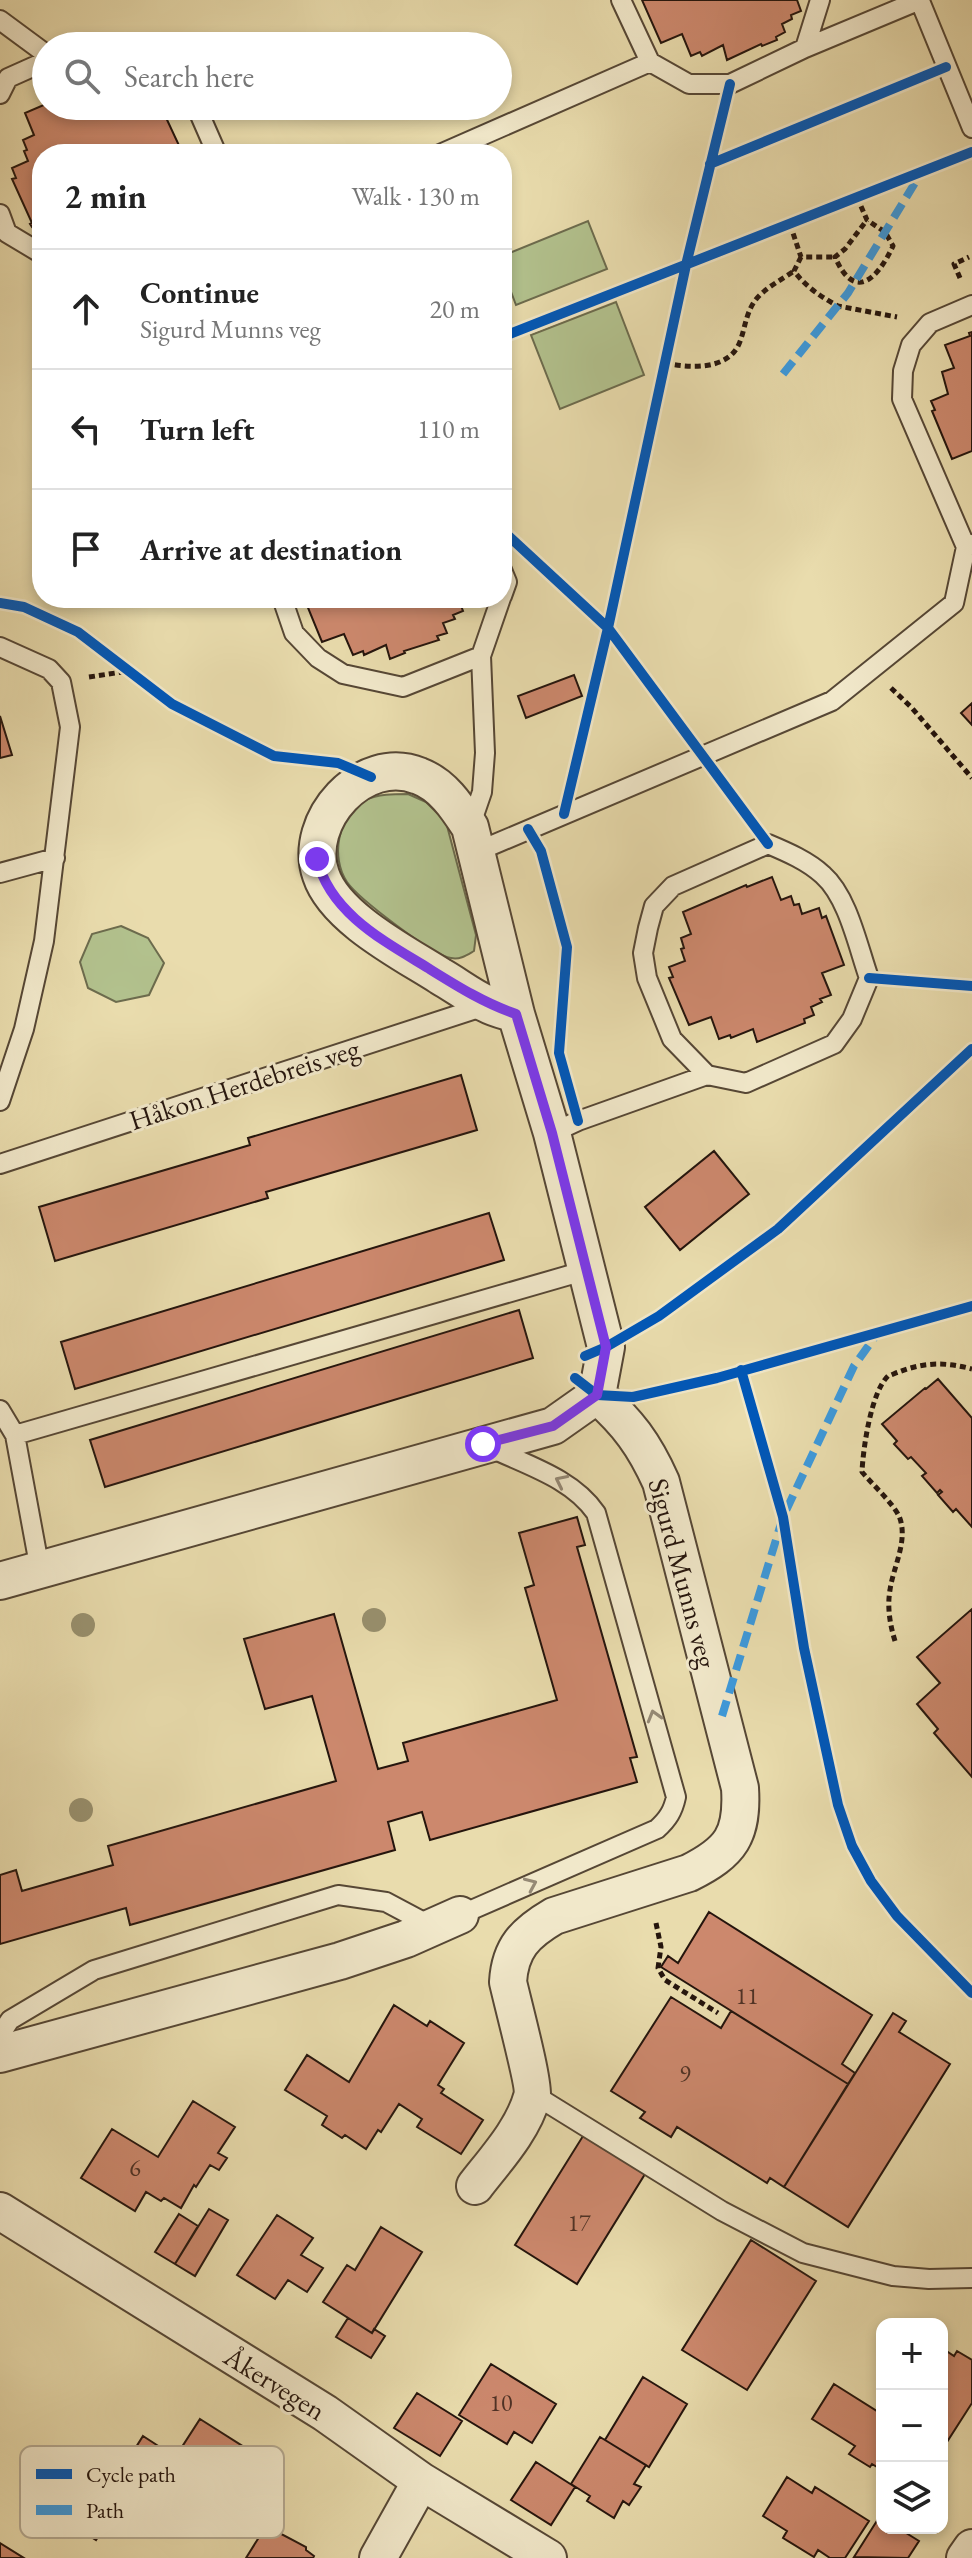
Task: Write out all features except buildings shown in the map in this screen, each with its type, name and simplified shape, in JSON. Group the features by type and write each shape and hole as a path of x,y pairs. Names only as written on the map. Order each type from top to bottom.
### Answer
{"street":[{"path":"0,1581 553,1426 597,1395 606,1347 552,1133 502,1010 473,840 455,803 419,776 394,772 371,777 349,789 332,809 320,834 317,859 322,879 350,915 378,937 502,1010"},
{"name":"Sigurd Munns veg","path":"533,2094 508,1982 509,1964 515,1951 536,1927 554,1916 689,1873 720,1856 739,1827 742,1811 740,1788 661,1482 637,1436 623,1418 597,1395"},
{"path":"0,2054 340,1961 406,1939 447,1921"},
{"path":"475,2186 522,2119 533,2094"},
{"name":"Åkervegen","path":"0,2211 325,2413 421,2481 548,2558"},
{"path":"378,2558 421,2481"},
{"path":"965,2558 972,2548"}],"lane":[{"path":"621,0 650,62 689,84 730,84 805,48 920,1 972,128"},
{"path":"805,48 820,0"},
{"path":"0,20 32,44"},
{"path":"463,144 650,62"},
{"path":"0,94 8,78 32,67"},
{"path":"202,120 213,144"},
{"path":"0,214 7,233 32,248"},
{"path":"473,840 818,708 873,671 954,603 969,545 902,399 903,371 911,345 930,323 972,305"},
{"path":"285,608 294,633 318,658 343,674 403,687 481,656"},
{"path":"473,840 485,753 481,656 498,608"},
{"path":"0,647 49,669 61,682 70,727 44,941 24,1029 0,1101"},
{"path":"552,1133 707,1075 746,1083 834,1044 852,1019 869,978 842,900 824,875 798,857 768,844 673,886 654,906 648,928 643,953 647,978 672,1039 707,1075"},
{"path":"0,873 55,858"},
{"name":"Håkon Herdebreis veg","path":"0,1164 502,1010"},
{"path":"15,1435 587,1270"},
{"path":"0,1410 15,1435 40,1570"},
{"path":"0,2035 10,2020 94,1970 338,1895 386,1902 447,1921 657,1829 667,1820 674,1809 676,1797 596,1513 586,1498 573,1487 483,1444"},
{"path":"533,2094 722,2211 803,2253 893,2276 972,2278"}],"path":[{"path":"844,203 870,192"},
{"path":"835,257 846,278 862,284 874,276 893,246 885,232 867,220 857,197"},
{"path":"777,229 804,218"},
{"path":"801,257 835,257 867,220"},
{"path":"665,363 682,367 708,365 722,361 737,348 746,316 758,297 794,271 801,257 790,224"},
{"path":"954,264 969,257"},
{"path":"794,271 815,292 838,306 930,323"},
{"path":"661,378 668,349"},
{"path":"116,661 139,679"},
{"path":"61,682 129,671"},
{"path":"873,671 912,708 972,778"},
{"path":"895,1641 889,1624 889,1591 902,1532 898,1515 862,1472 872,1411 888,1376 917,1365 938,1363 972,1369"},
{"path":"643,1887 658,1928 661,1947 658,1968 665,1980 718,2013"}],"green space":[{"path":"588,221 607,269 516,305 512,294 512,252"},
{"path":"616,302 644,375 560,409 531,335"},
{"path":"408,794 426,802 446,822 476,935 474,951 460,958 442,955 396,925 354,890 342,872 338,849 348,816 365,800"},
{"path":"121,926 148,938 164,963 149,995 116,1002 88,988 80,962 92,934"}],"marked path":[{"path":"783,374 848,293 921,173"},
{"path":"722,1716 783,1517 854,1366 877,1334"}],"cycle path":[{"path":"710,164 946,67"},
{"path":"730,84 686,265 608,628 768,844"},
{"path":"512,333 972,152"},
{"path":"512,539 608,628 564,814"},
{"path":"0,603 24,607 78,632 172,704 274,756 338,763 371,777"},
{"path":"528,829 541,851 567,947 559,1053 578,1121"},
{"path":"869,978 972,986"},
{"path":"585,1356 659,1316 778,1229 972,1049"},
{"path":"575,1378 597,1395 633,1397 717,1378 972,1306"},
{"path":"741,1370 783,1517 804,1648 838,1805 852,1846 871,1881 897,1916 972,1993"}],"route":[{"path":"317,859 322,879 336,898 350,915 378,937 488,1005 516,1014 552,1133 606,1347 597,1395 553,1426 483,1444"}]}
